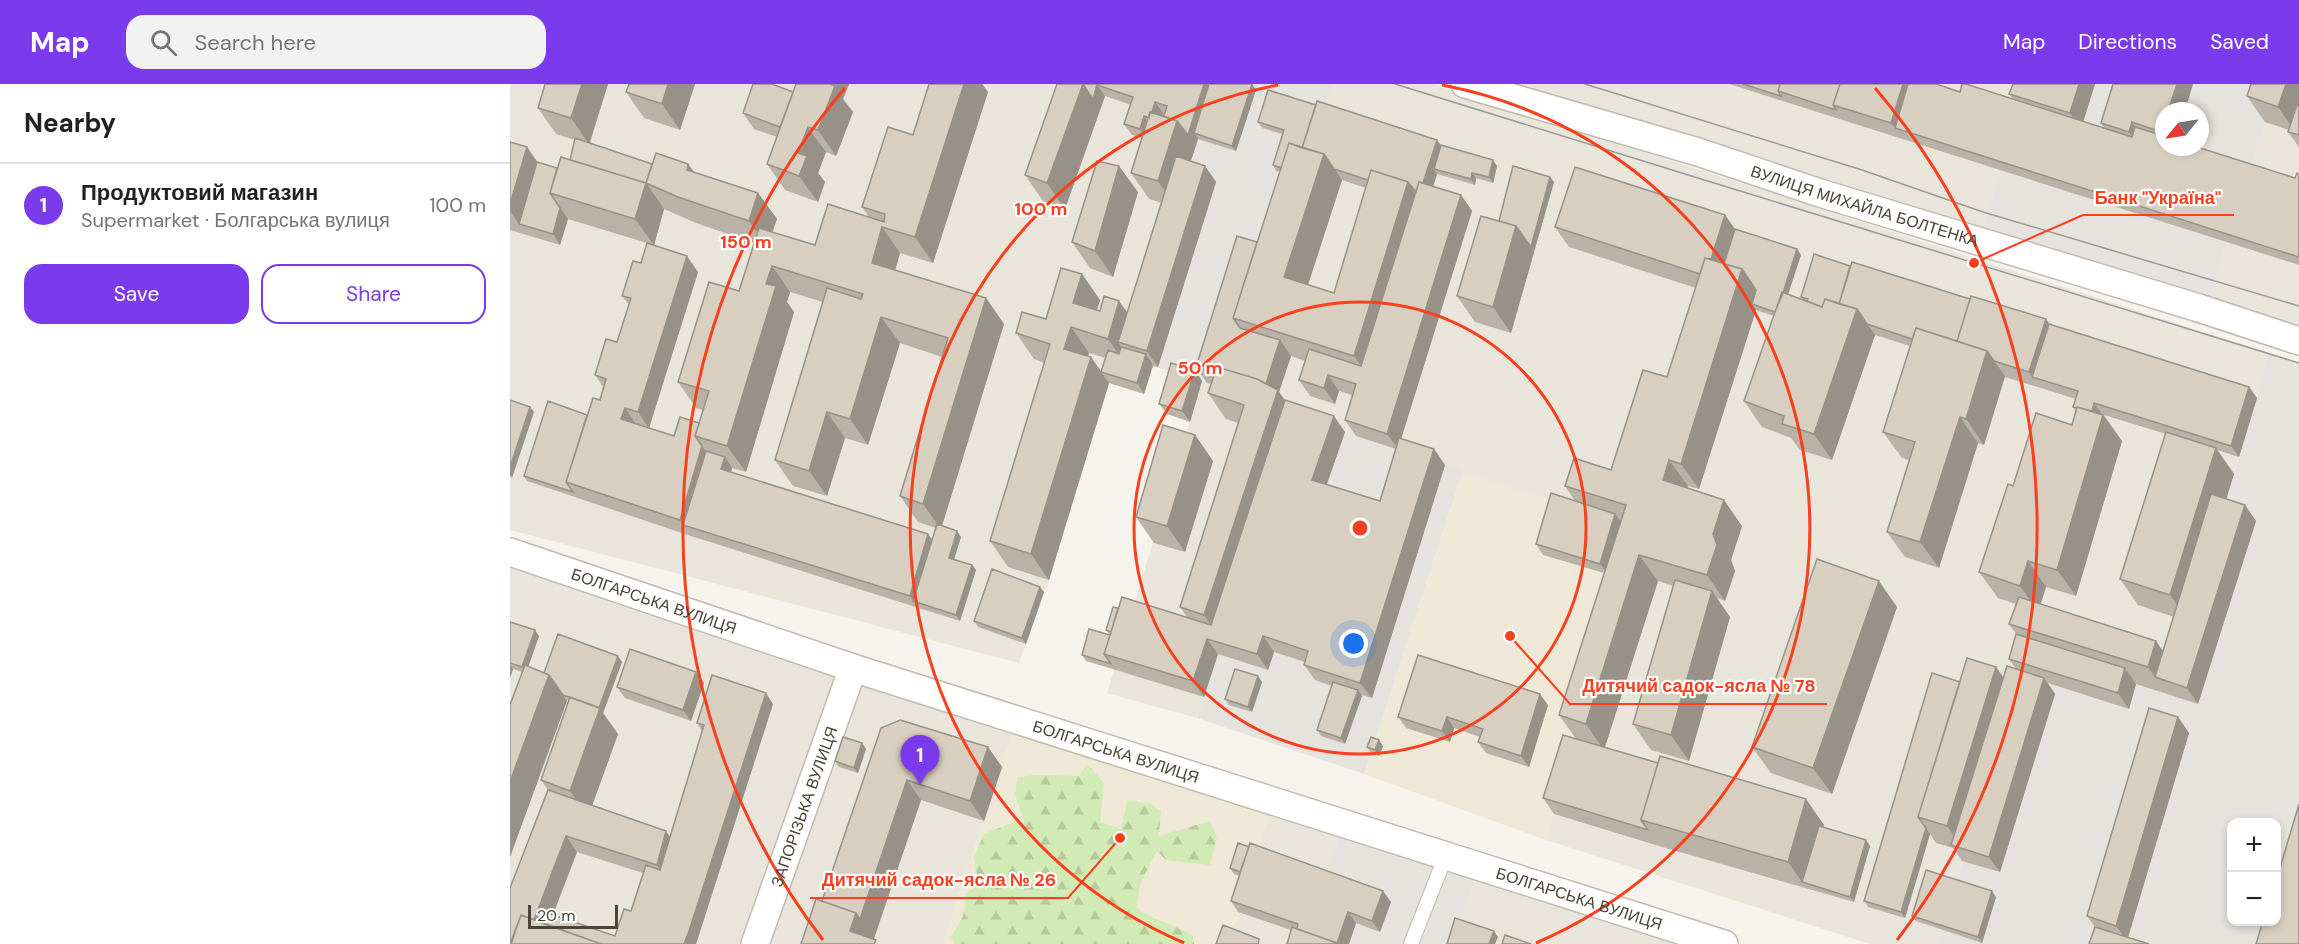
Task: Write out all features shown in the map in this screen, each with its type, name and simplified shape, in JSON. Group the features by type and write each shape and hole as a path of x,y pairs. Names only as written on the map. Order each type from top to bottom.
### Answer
{"street":[{"name":"ВУЛИЦЯ МИХАЙЛА БОЛТЕНКА","path":"1466,84 1698,152 1820,193 2199,308 2299,341"},
{"name":"БОЛГАРСЬКА ВУЛИЦЯ","path":"510,552 853,669 1724,944"},
{"name":"ЗАПОРІЗЬКА ВУЛИЦЯ","path":"755,944 853,669"}],"lane":[{"path":"1411,944 1446,855"}],"shaded area":[{"path":"510,84 1215,84 1129,358 1116,362 1049,580 1019,663 510,530"},
{"path":"1215,84 1333,84 1236,393 1129,358"},
{"path":"1333,84 1433,84 2269,353 2166,693 2027,650 1937,944 1870,944 1546,840 1554,814 1559,504 1296,416 1197,718 1107,693 1202,381 1235,392"},
{"path":"1449,84 2029,84 1974,253"},
{"path":"2029,84 2278,84 2200,325 1974,253"},
{"path":"2278,84 2299,84 2299,356 2200,325"},
{"path":"2269,353 2299,363 2299,944 1937,944 2028,650 2166,693"},
{"path":"1296,416 1463,471 1364,774 1197,718"},
{"path":"1463,471 1644,531 1546,840 1364,774"},
{"path":"510,567 851,669 753,944 510,944"},
{"path":"853,669 1016,722 943,944 756,944"},
{"path":"1016,722 1273,802 1228,944 943,944"},
{"path":"1273,802 1342,824 1326,879 1303,944 1228,944"},
{"path":"1342,824 1479,867 1452,944 1303,944"},
{"path":"1479,867 1720,944 1452,944"}],"green space":[{"path":"1087,764 1104,783 1100,822 1121,829 1127,801 1150,803 1161,811 1159,836 1210,821 1217,837 1210,865 1166,860 1157,851 1140,884 1137,908 1193,936 1194,944 955,944 951,937 963,916 967,893 978,882 974,857 984,834 1012,823 1024,822 1015,794 1018,777 1079,776"}],"building":[{"path":"545,84 582,84 571,118 538,108"},
{"path":"629,84 668,84 662,104 626,92"},
{"path":"753,84 772,84 793,92 780,127 743,113"},
{"path":"796,84 835,86 818,130 808,127 798,153 807,156 799,176 767,164"},
{"path":"929,84 964,84 915,237 882,227 872,263 986,298 923,504 900,496 948,338 881,317 850,419 827,412 809,471 775,460 827,288 861,299 863,294 772,266 766,284 776,286 727,446 695,436 709,391 678,382 709,282 739,291 759,228 815,245 828,204 884,222 885,214 862,207 888,127 913,135"},
{"path":"1057,84 1083,84 1047,183 1025,175"},
{"path":"1083,84 1204,84 1188,135 1177,121 1164,116 1167,106 1155,102 1149,118 1144,116 1140,129 1124,124 1133,97 1097,85 1093,99"},
{"path":"1209,84 1252,84 1232,146 1194,133"},
{"path":"1743,84 1780,84 1778,91 1781,96"},
{"path":"1780,84 1840,84 1833,105 1836,110 1778,91"},
{"path":"1840,84 1903,84 1891,123 1833,105"},
{"path":"1908,84 1936,84 1960,92 1962,84 1966,84 2132,137 2135,127 2155,133 2155,156 2209,156 2209,151 2295,178 2297,173 2299,174 2299,257 1895,128"},
{"path":"2013,84 2079,84 2070,113 2009,94"},
{"path":"2113,84 2177,84 2171,102 2155,102 2155,130 2132,122 2129,132 2101,123"},
{"path":"2251,84 2286,84 2278,107 2247,96"},
{"path":"1268,90 1316,105 1302,148 1289,143 1281,168 1273,165 1284,130 1258,122"},
{"path":"1317,101 1437,140 1423,183 1419,182 1416,192 1408,182 1371,170 1368,180 1334,169 1324,154 1302,148"},
{"path":"2297,105 2299,105 2299,135 2288,132"},
{"path":"1150,112 1177,121 1158,181 1131,173"},
{"path":"575,138 652,164 646,183 570,160"},
{"path":"510,142 527,147 510,204"},
{"path":"1289,143 1324,154 1284,277 1334,293 1371,170 1408,182 1354,356 1233,318"},
{"path":"1441,145 1493,160 1489,177 1472,173 1471,179 1434,169"},
{"path":"656,153 688,164 687,170 758,193 749,221 678,197 646,183"},
{"path":"1176,156 1205,166 1147,351 1118,342"},
{"path":"561,157 646,183 635,219 550,193"},
{"path":"1097,161 1119,166 1095,251 1072,242"},
{"path":"537,162 557,168 550,193 560,208 553,234 519,224"},
{"path":"1513,166 1550,177 1531,247 1516,226 1499,221"},
{"path":"1575,167 1725,215 1711,259 1705,258 1700,274 1555,227"},
{"path":"1419,182 1461,195 1387,434 1345,420 1356,384 1328,375 1324,388 1299,380 1309,349 1361,366"},
{"path":"1481,216 1516,226 1493,307 1457,296"},
{"path":"1735,229 1797,249 1775,312 1752,304 1756,290 1742,269 1724,264"},
{"path":"1237,236 1257,242 1233,318 1240,328 1280,340 1266,384 1217,367 1215,373 1196,367"},
{"path":"647,243 687,256 638,412 625,408 621,419 674,436 680,417 699,423 695,436 702,446 680,520 566,482 593,398 600,400 606,379 595,375 606,339 617,342 631,298 622,296 633,261 641,263"},
{"path":"1814,254 1850,266 1839,304 1825,299 1822,307 1801,297"},
{"path":"1705,258 1742,269 1681,464 1669,460 1663,480 1724,500 1713,534 1717,545 1707,575 1639,555 1586,724 1559,715 1626,505 1565,486 1574,458 1611,470 1643,370 1667,377"},
{"path":"1852,262 1970,299 1957,341 1916,328 1912,339 1867,324 1857,309 1839,304"},
{"path":"1061,268 1082,274 1073,303 1100,311 1104,296 1119,301 1108,339 1071,327 1064,349 1091,357 1031,554 990,541 1050,344 1016,333 1022,312 1046,319"},
{"path":"1782,292 1822,307 1825,299 1857,309 1814,434 1782,424 1784,416 1744,401"},
{"path":"1971,296 2046,319 2029,372 1994,361 1987,351 1957,341"},
{"path":"2049,324 2249,387 2231,446 2094,403 2092,411 2073,407 2078,391 2032,377"},
{"path":"1916,328 1987,351 1966,419 1960,417 1920,542 1887,532 1915,442 1883,432"},
{"path":"1121,347 1146,354 1137,383 1101,372 1108,350 1119,354"},
{"path":"1171,363 1195,370 1182,411 1159,404"},
{"path":"1217,367 1257,379 1278,390 1204,615 1180,607 1244,405 1208,393"},
{"path":"510,400 530,407 510,467"},
{"path":"1285,400 1334,416 1312,480 1380,501 1399,438 1434,449 1360,683 1304,665 1308,651 1263,636 1257,654 1207,639 1193,681 1104,654 1122,597 1211,625"},
{"path":"548,401 587,415 566,482 573,492 524,476"},
{"path":"2077,407 2103,415 2057,570 2028,561 2020,586 1979,572 2008,484 2013,486 2036,413 2072,425"},
{"path":"1163,425 1195,435 1167,526 1136,517"},
{"path":"2166,432 2216,448 2170,595 2120,579"},
{"path":"706,451 725,457 721,469 928,534 910,596 683,525"},
{"path":"1551,493 1615,514 1600,564 1536,544"},
{"path":"2211,494 2245,505 2187,688 2155,677"},
{"path":"937,524 957,531 949,558 972,565 956,615 913,601"},
{"path":"1817,559 1879,581 1813,768 1752,747"},
{"path":"992,569 1040,587 1022,638 974,621"},
{"path":"1675,580 1712,591 1671,735 1633,724"},
{"path":"2019,597 2156,641 2148,667 2009,624"},
{"path":"1113,607 1118,608 1111,632 1106,630"},
{"path":"510,622 535,630 522,667 510,663"},
{"path":"1089,629 1110,635 1104,654 1111,664 1082,655"},
{"path":"558,634 618,656 599,708 563,695 549,675 544,673"},
{"path":"2016,634 2125,668 2118,693 2009,659"},
{"path":"630,649 696,672 683,710 617,687"},
{"path":"1418,655 1540,694 1521,756 1478,742 1483,729 1447,717 1442,731 1398,717"},
{"path":"1967,658 1996,667 1947,826 1918,817"},
{"path":"525,665 549,675 510,782 510,705"},
{"path":"2007,666 2044,678 1989,857 1951,845"},
{"path":"1235,669 1258,676 1248,707 1225,699"},
{"path":"1932,673 1960,682 1918,817 1926,828 1901,912 1864,901"},
{"path":"712,675 766,693 684,944 601,944 539,922 542,911 615,936 624,909 631,911 646,865 660,870 704,725 697,723"},
{"path":"1333,682 1358,690 1341,738 1317,730"},
{"path":"570,697 600,708 570,791 541,780"},
{"path":"2149,708 2178,717 2116,926 2087,916"},
{"path":"900,720 988,747 970,801 907,780 860,919 856,913 822,901 881,728"},
{"path":"1563,735 1658,763 1641,820 1648,830 1543,798"},
{"path":"843,737 862,743 854,768 835,761"},
{"path":"1371,737 1379,740 1375,750 1367,747"},
{"path":"1660,756 1806,799 1788,862 1641,820"},
{"path":"548,790 666,831 657,865 566,836 534,920 521,915 510,944 510,888"},
{"path":"2299,804 2299,944 2256,944 2261,926 2281,926 2281,865"},
{"path":"1819,826 1866,840 1850,897 1802,882"},
{"path":"1238,843 1249,847 1240,872 1230,868"},
{"path":"1250,843 1383,891 1372,921 1348,912 1337,943 1297,929 1298,924 1231,901"},
{"path":"1926,870 1992,891 1978,937 1912,916"},
{"path":"816,899 856,913 850,931 876,940 874,944 801,944"},
{"path":"521,915 601,944 511,944"},
{"path":"1455,918 1494,931 1489,944 1447,944"},
{"path":"1223,925 1259,939 1258,944 1216,944"},
{"path":"1292,927 1339,944 1287,944"},
{"path":"2095,927 2149,944 2089,944"},
{"path":"1505,935 1531,944 1502,944"}],"tram line":[{"path":"1395,84 2299,363"},
{"path":"1585,84 1862,170 1983,212 2299,306"}],"place":[{"name":"Банк \"Україна\"","path":"1974,263"},
{"name":"Дитячий садок-ясла № 78","path":"1510,636"},
{"name":"Продуктовий магазин","path":"920,785"},
{"name":"Дитячий садок-ясла № 26","path":"1120,838"}]}
